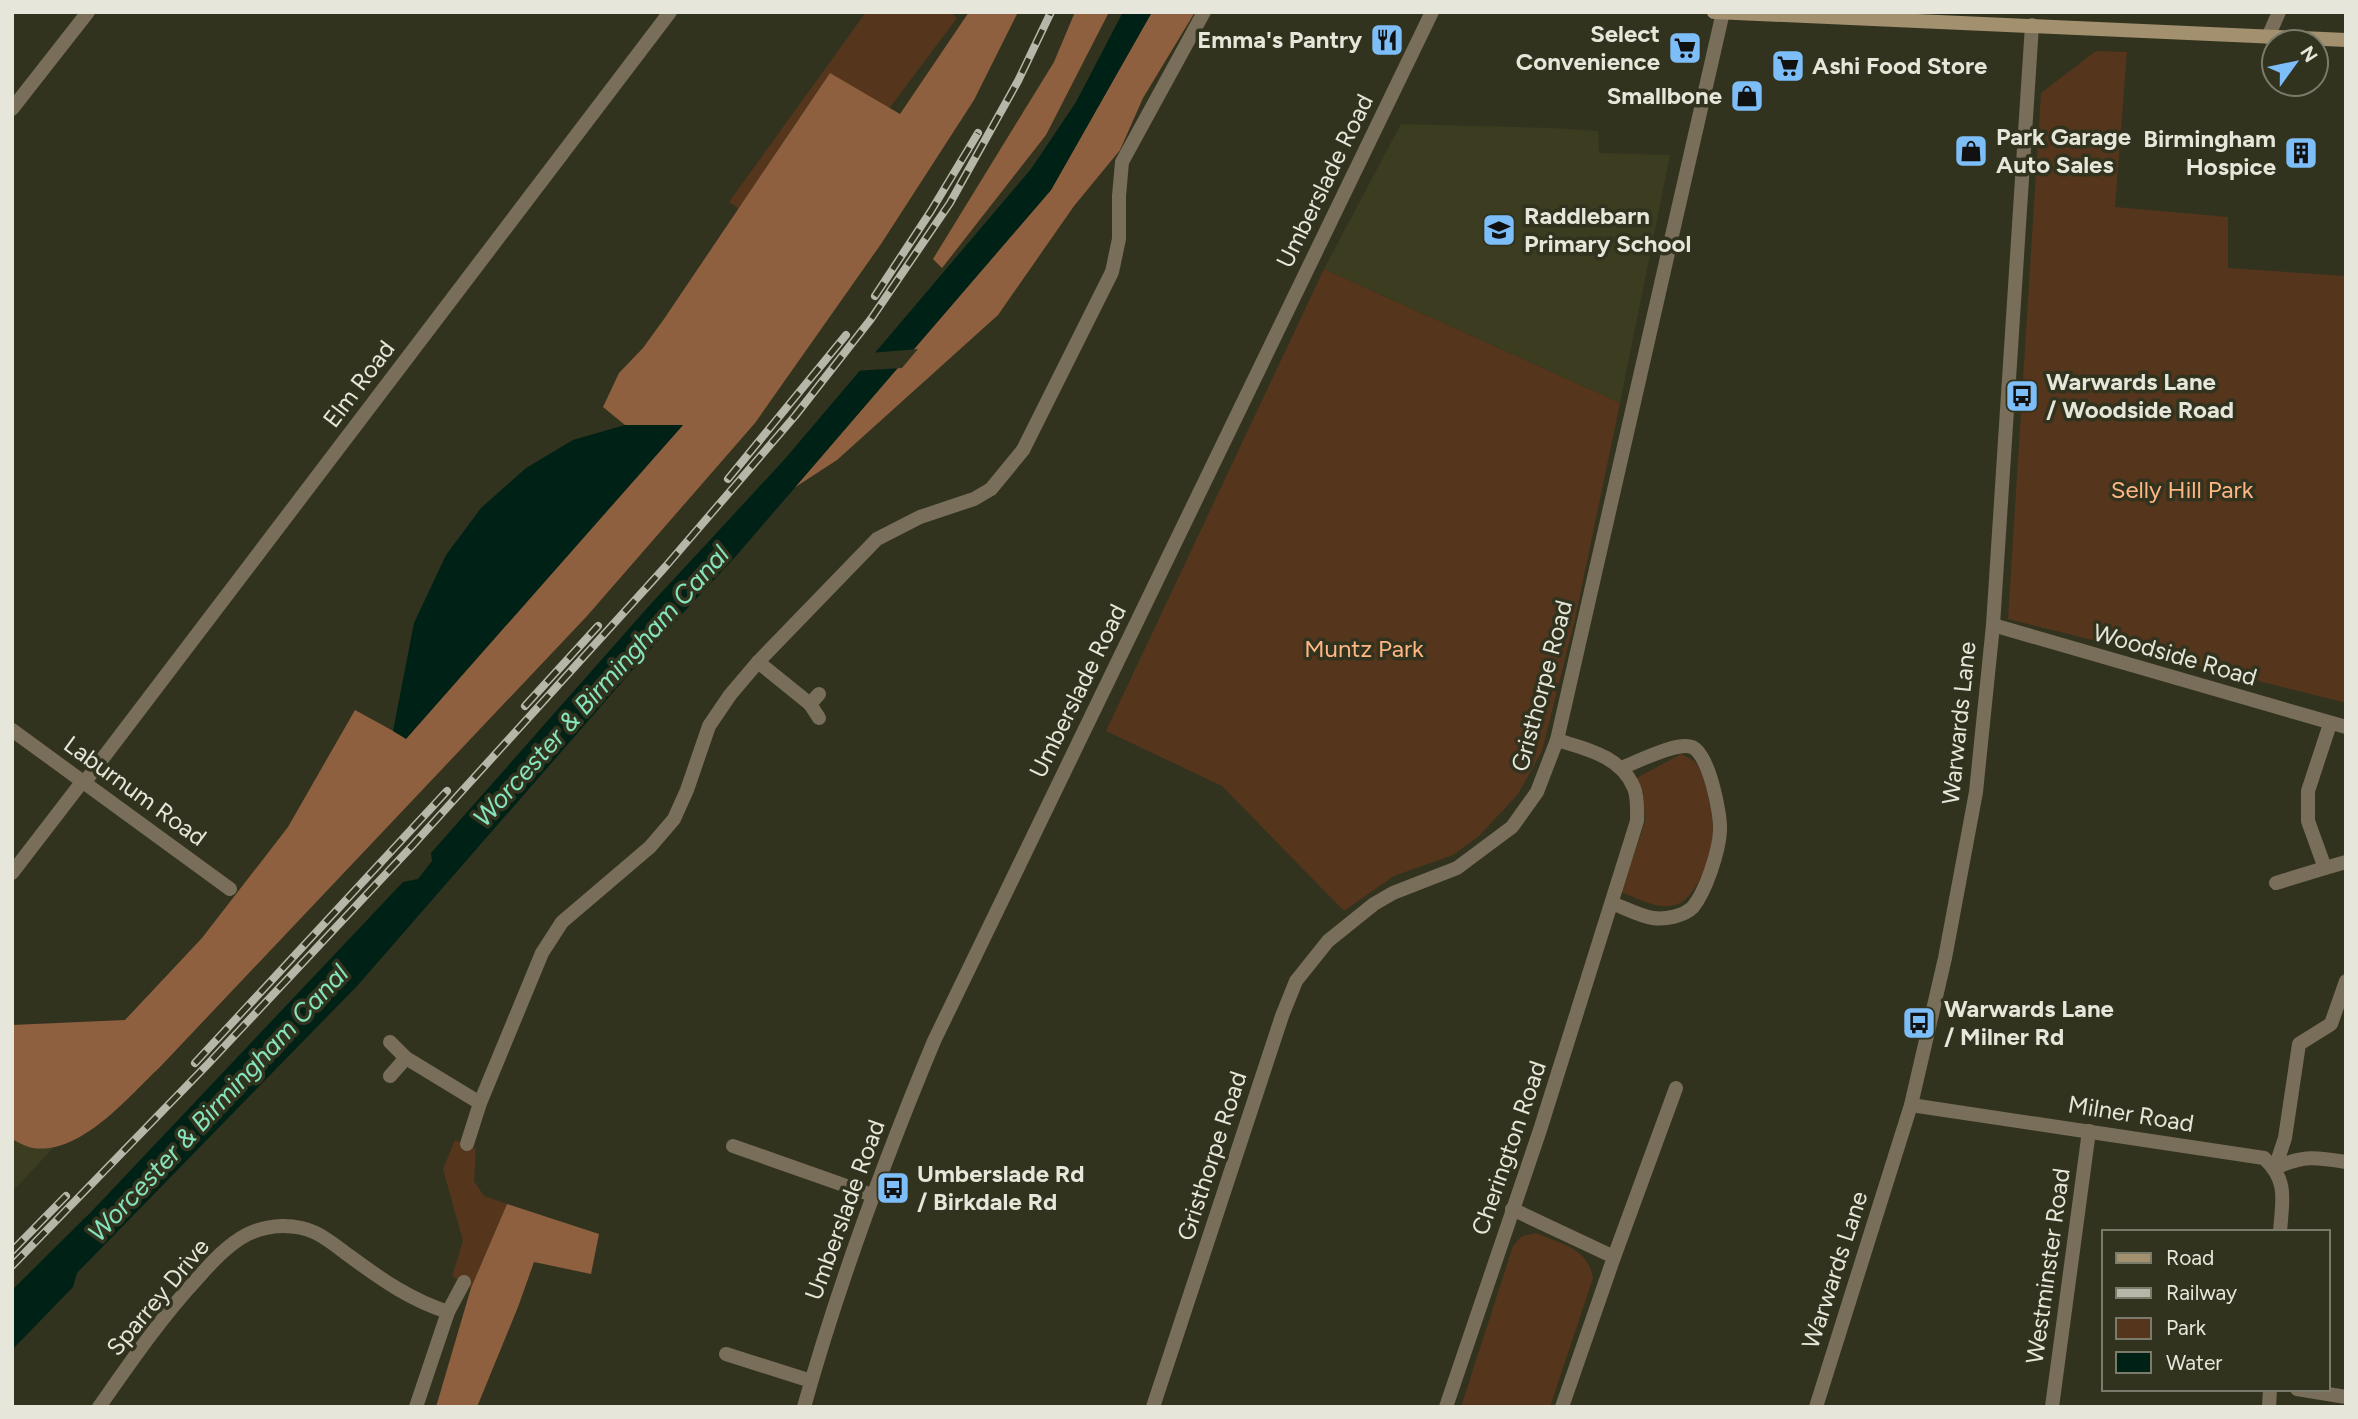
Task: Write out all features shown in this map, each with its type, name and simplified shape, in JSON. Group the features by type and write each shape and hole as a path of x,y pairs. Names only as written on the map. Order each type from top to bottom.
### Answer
{"street":[{"path":"12,109 88,12"},
{"name":"Elm Road","path":"12,873 670,12"},
{"path":"467,1144 480,1103 542,953 562,922 650,848 674,819 709,726 730,695 758,662 877,539 920,517 983,494 991,489 1023,450 1112,272 1119,239 1122,162 1204,12"},
{"name":"Umberslade Road","path":"804,1407 839,1288 872,1195 956,993 1432,12"},
{"path":"1714,12 1987,18 2032,25 2260,37"},
{"name":"Gristhorpe Road","path":"1153,1407 1282,1016 1296,981 1328,942 1374,904 1393,892 1457,868 1513,827 1537,792 1557,740 1723,12"},
{"path":"2271,28 2279,12"},
{"name":"Warwards Lane","path":"1816,1407 1911,1105 1948,945 1976,792 1993,625 2032,25"},
{"name":"Woodside Road","path":"1993,625 2346,727"},
{"path":"758,662 814,699 819,718"},
{"path":"2326,868 2308,821 2308,791 2330,724"},
{"name":"Laburnum Road","path":"12,730 230,889"},
{"path":"1557,740 1602,754 1621,768 1676,747 1689,745 1698,750 1710,769 1720,830 1712,872 1693,907 1677,917 1653,918 1612,903"},
{"name":"Cherington Road","path":"1446,1407 1544,1118 1637,821 1635,789 1621,768"},
{"path":"2276,883 2346,862"},
{"path":"2280,1230 2283,1184 2275,1168 2285,1138 2299,1044 2331,1024 2346,981"},
{"path":"390,1042 406,1059 480,1103"},
{"path":"390,1076 406,1059"},
{"path":"1562,1407 1676,1088"},
{"name":"Milner Road","path":"1911,1105 2264,1158 2275,1168"},
{"name":"Westminster Road","path":"2052,1407 2089,1131"},
{"path":"733,1146 872,1195"},
{"path":"2275,1168 2294,1160 2313,1157 2346,1162"},
{"path":"1512,1209 1614,1256"},
{"name":"Sparrey Drive","path":"99,1407 138,1351 218,1256 247,1234 272,1226 298,1227 316,1233 393,1288 428,1306 448,1312"},
{"path":"416,1407 448,1312 464,1282"},
{"path":"726,1354 811,1381"},
{"path":"2311,1391 2346,1396"}],"shaded area":[{"path":"969,12 1018,12 974,100 881,244 755,423 587,616 160,1067 118,1108 69,1143 51,1148 33,1148 12,1139 12,1025 125,1020 202,938 288,827 355,710 406,738 682,426 625,425 603,407 619,373 643,348 664,319 830,73 900,114"},
{"path":"1075,12 1109,12 1046,135 942,268 933,259 1054,62"},
{"path":"1152,12 1195,12 1143,98 1120,150 1074,206 998,315 837,460 794,488 1051,190"},
{"name":"Raddlebarn Primary School","path":"1401,124 1598,131 1599,153 1670,155 1620,403 1324,269"},
{"path":"12,1071 70,1130 12,1192"},
{"path":"507,1204 599,1234 591,1274 534,1262 477,1407 436,1407 471,1288"}],"green space":[{"path":"866,12 950,12 957,18 789,242 729,202"},
{"name":"Selly Hill Park","path":"2096,51 2127,52 2115,207 2228,217 2228,268 2346,276 2346,703 2008,619 2041,93"},
{"name":"Muntz Park","path":"1324,269 1620,403 1575,619 1542,751 1518,794 1479,836 1453,855 1394,876 1344,911 1222,786 1106,731"},
{"path":"1681,754 1695,762 1699,768 1710,804 1713,838 1708,860 1692,892 1678,904 1656,905 1621,892 1645,822 1643,792 1635,779"},
{"path":"455,1140 476,1149 474,1181 484,1196 507,1204 471,1288 452,1276 463,1241 443,1169"},
{"path":"1536,1233 1579,1253 1586,1260 1593,1278 1550,1407 1461,1407 1513,1246 1522,1236"}],"water":[{"name":"Worcester & Birmingham Canal","path":"1123,12 1152,12 1051,190 736,556 670,627 358,985 77,1273 73,1287 12,1350 12,1290 92,1211 403,882 418,879 432,861 431,853 648,607 784,460 1031,169 1076,102"},
{"path":"625,425 683,425 406,739 393,731 414,623 446,555 481,508 526,468 573,440"}],"pier":[{"path":"918,349 902,368 855,371 870,353"}],"railway":[{"path":"12,1266 208,1064 413,845 666,566 795,416 871,319 950,203 1018,81 1051,12"},
{"path":"875,296 978,133"},
{"path":"728,479 846,335"},
{"path":"525,706 598,626"},
{"path":"195,1063 447,791"},
{"path":"12,1251 66,1196"}],"place":[{"name":"Emma's Pantry","path":"1387,40"},
{"name":"Select Convenience","path":"1685,48"},
{"name":"Ashi Food Store","path":"1788,66"},
{"name":"Smallbone","path":"1747,96"},
{"name":"Park Garage Auto Sales","path":"1971,151"},
{"name":"Birmingham Hospice","path":"2301,153"},
{"name":"Raddlebarn Primary School","path":"1499,230"},
{"name":"Warwards Lane / Woodside Road","path":"2022,396"},
{"name":"Warwards Lane / Milner Rd","path":"1919,1023"},
{"name":"Umberslade Rd / Birkdale Rd","path":"893,1188"}]}
